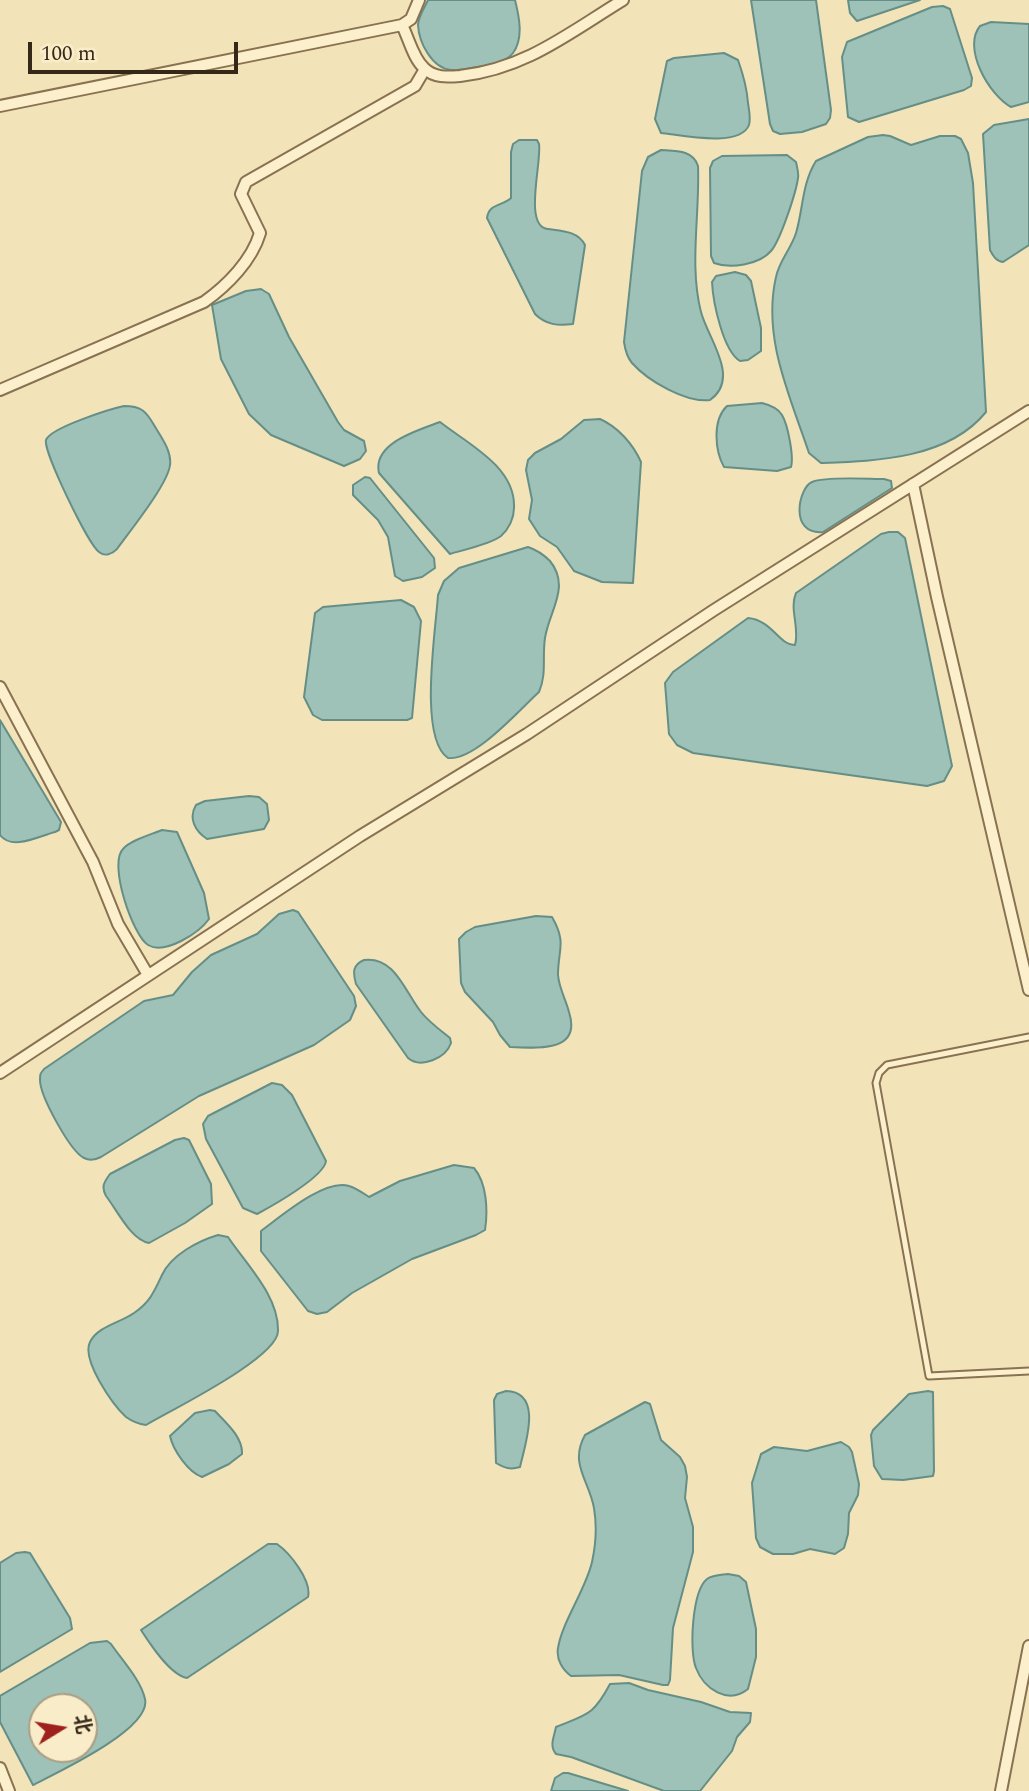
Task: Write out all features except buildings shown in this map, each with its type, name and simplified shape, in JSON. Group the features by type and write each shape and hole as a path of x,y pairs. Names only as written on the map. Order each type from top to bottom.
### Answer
{"street":[{"path":"0,106 402,25 411,19 419,0"},
{"path":"402,25 425,69 446,77 499,70 520,62 623,0"},
{"path":"0,390 204,302 218,292 256,248 260,233 241,194 246,182 415,86 425,69"},
{"path":"0,1073 360,836 527,734 714,610 1029,411"},
{"path":"913,484 1029,990"},
{"path":"0,687 93,862 118,924 148,975"},
{"path":"1001,1791 1029,1646"},
{"path":"0,1768 9,1791"}],"lane":[{"path":"1029,1037 887,1065 879,1073 876,1083 929,1376 1029,1371"}],"water":[{"path":"428,0 515,0 520,34 513,53 507,59 484,66 451,70 438,65 428,54 419,32 419,19"},
{"path":"751,0 816,0 831,110 826,124 802,132 780,134 773,131"},
{"path":"848,0 920,0 857,21 850,13"},
{"path":"943,6 950,9 972,78 971,86 859,122 848,117 842,57 847,42 932,7"},
{"path":"991,22 1029,24 1029,102 1011,107 994,92 980,70 974,46 975,35 980,26"},
{"path":"724,53 738,60 740,65 747,92 749,125 743,132 722,138 661,133 655,119 667,61"},
{"path":"1029,119 1029,245 1003,262 998,261 990,250 983,134 994,125"},
{"path":"883,135 911,145 940,136 955,136 961,139 968,153 973,183 986,412 970,428 952,440 932,448 865,461 821,463 809,453 780,366 773,322 776,277 796,233 805,187 816,161 868,137"},
{"path":"519,140 537,140 539,144 535,206 536,217 541,226 574,234 585,245 573,324 552,324 535,314 487,218 493,207 511,198 511,152 513,144"},
{"path":"661,150 688,154 698,166 695,258 698,294 701,312 723,370 719,391 710,400 690,398 657,383 632,363 624,345 642,171 648,157"},
{"path":"787,155 796,162 798,178 775,246 766,256 752,263 736,266 714,263 711,256 710,168 713,161 722,156"},
{"path":"735,272 746,275 751,281 761,328 761,351 748,360 740,361 734,356 724,337 712,282 716,276"},
{"path":"261,289 269,294 289,337 338,422 344,430 364,441 366,451 360,459 344,466 271,435 249,414 221,359 212,305 246,291"},
{"path":"762,403 776,409 784,420 791,449 791,467 777,471 724,467 716,436 722,412 727,406"},
{"path":"124,406 139,408 148,416 168,449 170,465 163,484 130,531 115,551 104,554 93,545 77,516 51,461 46,440 69,425"},
{"path":"600,419 624,437 641,462 633,583 602,582 574,571 557,547 540,536 529,519 532,500 526,470 528,460 584,420"},
{"path":"440,422 488,458 507,480 513,493 513,516 501,536 450,554 379,473 379,463 390,446 399,439"},
{"path":"365,477 370,478 434,558 435,568 422,577 403,581 395,576 388,537 378,520 353,495 353,485"},
{"path":"836,478 891,481 892,488 823,532 812,531 801,519 803,492 812,482"},
{"path":"898,532 905,538 952,766 944,781 927,786 693,753 677,745 669,734 665,683 673,672 748,618 763,623 785,641 795,645 796,593 881,534"},
{"path":"528,547 540,552 550,561 559,580 557,599 545,638 543,679 539,692 483,743 459,757 448,758 439,747 433,729 431,707 432,656 438,595 444,581 459,568"},
{"path":"401,600 414,607 421,621 412,718 322,720 313,715 304,697 315,613 323,607"},
{"path":"0,720 61,822 59,830 18,842 5,840 0,835"},
{"path":"259,797 267,804 269,820 264,829 207,839 196,828 193,815 196,805 205,801"},
{"path":"162,830 177,832 204,893 209,919 181,941 155,947 142,939 136,928 124,899 118,869 123,849"},
{"path":"293,910 298,912 354,996 356,1006 350,1020 314,1045 199,1096 101,1157 88,1160 78,1153 64,1134 45,1098 40,1080 44,1069 144,1001 173,995 211,955 257,934 279,914"},
{"path":"536,916 552,917 557,926 561,946 558,975 571,1025 569,1035 554,1045 510,1047 493,1022 465,992 461,983 459,939 475,927"},
{"path":"364,960 375,960 384,964 398,977 421,1012 450,1038 451,1043 444,1053 426,1062 408,1058 356,984 354,970 357,964"},
{"path":"272,1083 282,1085 292,1095 326,1161 323,1168 307,1183 257,1214 243,1208 206,1139 203,1124 208,1116"},
{"path":"175,1140 189,1140 211,1184 212,1204 149,1243 142,1241 130,1231 106,1196 103,1187 105,1182 110,1174"},
{"path":"454,1165 474,1168 482,1181 486,1198 485,1230 412,1259 352,1293 327,1312 317,1314 308,1311 261,1251 261,1231 316,1193 339,1185 352,1187 369,1197 400,1181"},
{"path":"218,1235 228,1237 267,1293 277,1318 278,1331 273,1342 243,1369 199,1396 146,1425 133,1421 120,1411 100,1382 90,1360 90,1342 98,1332 144,1305 166,1268 178,1255"},
{"path":"506,1391 518,1394 525,1400 528,1409 528,1433 520,1467 513,1468 496,1463 494,1400 497,1394"},
{"path":"933,1392 933,1476 903,1480 882,1479 874,1466 871,1435 873,1430 909,1394"},
{"path":"645,1402 650,1404 661,1440 680,1457 685,1466 685,1498 693,1527 693,1552 673,1628 668,1685 619,1675 571,1676 565,1671 558,1657 560,1638 585,1583 595,1542 596,1522 592,1498 579,1463 581,1445 585,1435"},
{"path":"215,1411 233,1431 240,1442 242,1454 229,1464 202,1477 182,1460 170,1436 195,1413"},
{"path":"841,1442 852,1452 859,1484 858,1495 849,1513 844,1548 835,1554 810,1549 793,1554 773,1554 760,1547 756,1538 752,1483 761,1454 774,1447 807,1451"},
{"path":"268,1544 277,1544 294,1561 307,1583 308,1597 187,1678 181,1676 161,1658 141,1630"},
{"path":"16,1553 30,1553 70,1618 72,1629 0,1672 0,1563"},
{"path":"728,1574 739,1576 746,1582 756,1629 756,1657 748,1689 733,1695 718,1692 705,1682 696,1668 693,1649 695,1608 702,1586 709,1578"},
{"path":"107,1641 131,1670 145,1699 143,1711 134,1723 98,1750 98,1693 28,1693 28,1763 74,1763 33,1785 0,1722 0,1696 90,1643"},
{"path":"629,1683 730,1712 751,1713 750,1722 737,1737 732,1751 700,1791 664,1791 556,1754 554,1751 556,1727 588,1713 599,1702 610,1684"},
{"path":"563,1773 628,1791 551,1791 555,1778"}]}
